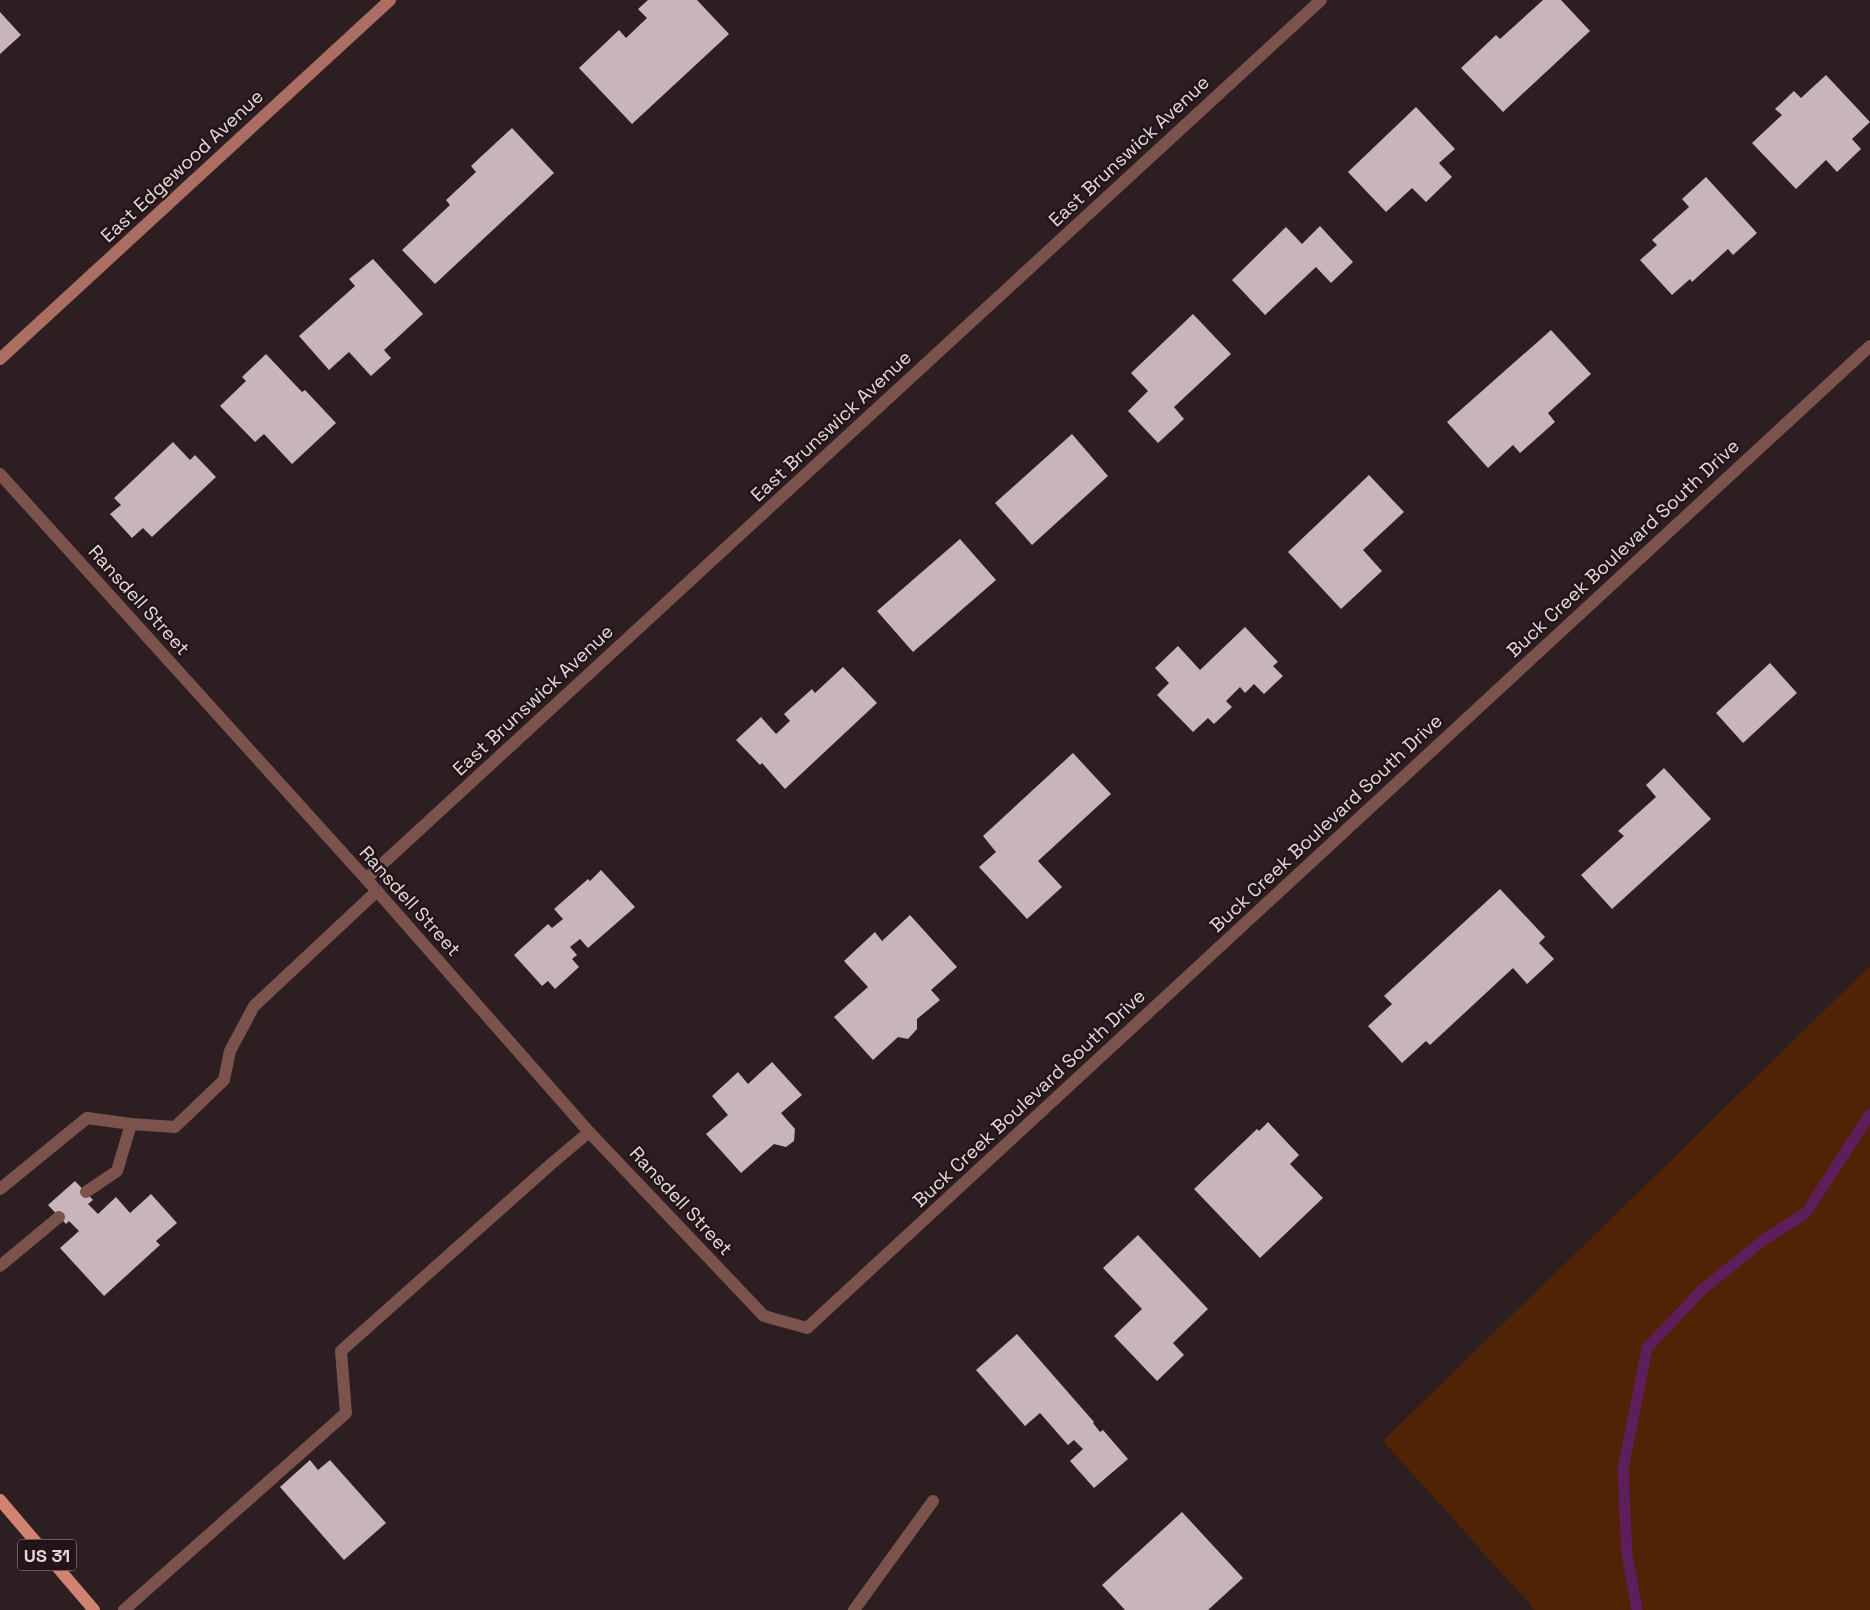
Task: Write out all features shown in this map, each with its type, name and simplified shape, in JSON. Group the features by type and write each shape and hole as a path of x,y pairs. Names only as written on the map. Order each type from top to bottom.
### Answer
{"main road":[{"name":"East Edgewood Avenue","path":"0,359 390,0"},
{"name":"US 31","path":"0,1500 94,1610"}],"street":[{"name":"East Brunswick Avenue","path":"366,879 1321,0"},
{"name":"Buck Creek Boulevard South Drive","path":"807,1328 1870,346"},
{"name":"Ransdell Street","path":"0,474 377,891 590,1132 764,1316 807,1328"},
{"path":"0,1189 87,1118 131,1124 176,1127 224,1080 230,1051 254,1006 377,891"},
{"path":"86,1192 117,1171 131,1124"},
{"path":"124,1610 346,1413 341,1351 550,1164 590,1132"},
{"path":"0,1266 59,1217"},
{"path":"854,1610 934,1501"}],"shaded area":[{"path":"1870,966 1870,1610 1535,1610 1383,1441"}],"building":[{"path":"648,0 697,0 729,34 632,124 579,68 619,30 626,38 647,18 638,9"},
{"path":"1543,0 1561,0 1590,31 1503,112 1461,68 1496,35 1500,39"},
{"path":"0,12 21,35 0,54"},
{"path":"1826,75 1870,122 1852,139 1861,149 1837,172 1826,160 1796,189 1752,143 1782,115 1775,109 1794,91 1801,98"},
{"path":"1416,107 1455,149 1439,163 1452,177 1426,202 1412,188 1386,212 1348,172"},
{"path":"512,128 554,173 435,284 402,250 450,205 446,200 476,172 471,166"},
{"path":"1706,177 1757,233 1733,255 1728,249 1692,282 1690,279 1672,295 1640,260 1657,245 1652,240 1689,207 1682,199"},
{"path":"1320,226 1353,262 1331,283 1316,267 1265,315 1232,280 1286,227 1302,244"},
{"path":"373,259 423,314 384,350 391,358 371,376 349,352 329,370 299,336 355,286 349,279"},
{"path":"1193,314 1231,354 1174,407 1184,419 1158,443 1128,411 1148,391 1131,373"},
{"path":"1551,330 1591,374 1548,413 1555,422 1520,453 1513,445 1488,468 1447,422"},
{"path":"266,354 302,392 305,390 336,423 292,464 264,434 255,442 220,406 246,381 242,377"},
{"path":"1072,434 1108,476 1032,545 995,503"},
{"path":"173,442 190,460 195,455 216,477 152,537 143,528 132,538 110,514 121,505 114,498"},
{"path":"1369,475 1404,512 1363,550 1382,571 1341,609 1288,552"},
{"path":"960,539 996,580 913,652 877,611"},
{"path":"1245,627 1278,662 1273,666 1283,676 1264,694 1254,684 1245,693 1240,687 1226,701 1232,707 1214,724 1208,718 1193,732 1157,695 1169,683 1155,668 1178,646 1200,670"},
{"path":"1770,663 1797,693 1743,743 1716,713"},
{"path":"843,667 877,703 785,789 762,763 760,765 736,740 761,717 776,734 790,721 784,714 812,689 815,693"},
{"path":"1073,753 1111,794 1038,861 1062,887 1027,919 979,867 996,852 983,836"},
{"path":"1664,768 1711,819 1612,909 1581,875 1624,836 1618,831 1656,797 1646,785"},
{"path":"601,870 635,907 588,948 580,939 570,947 577,955 572,959 579,967 555,989 548,981 542,986 514,955 548,924 552,928 563,919 554,909"},
{"path":"1500,889 1545,937 1539,943 1554,959 1527,984 1513,968 1430,1045 1426,1041 1402,1063 1368,1026 1392,1004 1384,996"},
{"path":"910,915 957,967 931,990 940,1000 917,1019 917,1029 908,1039 898,1037 873,1060 834,1017 868,987 844,961 875,932 882,941"},
{"path":"772,1062 802,1095 781,1113 795,1129 794,1141 786,1147 774,1144 741,1173 706,1134 728,1115 712,1096 738,1072 748,1084"},
{"path":"1268,1122 1299,1155 1290,1164 1323,1198 1260,1258 1194,1189 1257,1129 1259,1131"},
{"path":"75,1181 93,1200 88,1204 98,1214 116,1197 130,1213 151,1194 177,1223 156,1241 160,1245 104,1296 60,1248 79,1231 69,1221 66,1224 48,1205"},
{"path":"1138,1235 1208,1309 1173,1343 1184,1355 1157,1381 1114,1336 1142,1309 1103,1268"},
{"path":"1017,1334 1094,1422 1100,1432 1103,1430 1128,1459 1094,1488 1070,1461 1083,1449 1074,1440 1068,1445 1040,1413 1025,1426 976,1370"},
{"path":"310,1460 318,1470 330,1460 386,1523 344,1560 280,1487"},
{"path":"1182,1512 1243,1578 1208,1610 1125,1610 1102,1585"}],"waterway":[{"path":"1637,1610 1627,1555 1623,1470 1647,1348 1703,1289 1765,1239 1806,1213 1870,1114"}]}
